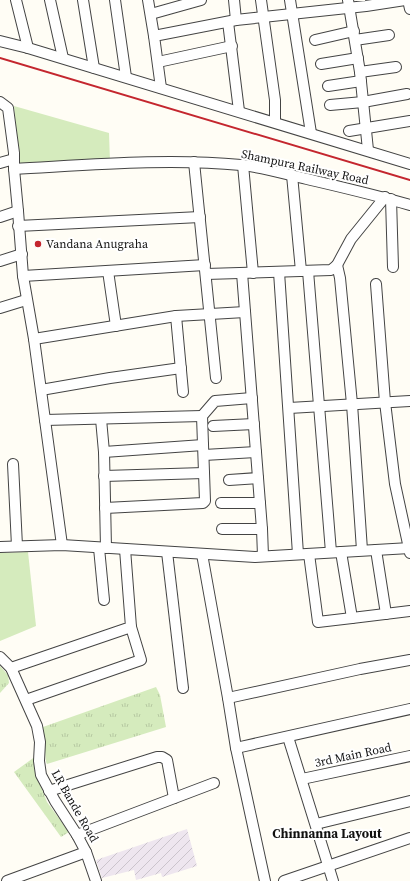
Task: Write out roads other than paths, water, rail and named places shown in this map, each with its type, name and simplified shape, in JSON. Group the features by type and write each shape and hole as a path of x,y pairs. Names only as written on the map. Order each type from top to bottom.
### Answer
{"street":[{"path":"16,0 28,48"},
{"path":"50,0 63,58"},
{"path":"83,0 94,68"},
{"path":"115,0 126,77"},
{"path":"148,0 161,88"},
{"path":"151,14 200,0"},
{"path":"234,0 232,46 239,111"},
{"path":"261,0 275,100 275,122"},
{"path":"290,0 311,133"},
{"path":"154,36 263,16 349,4 404,0"},
{"path":"408,0 410,9"},
{"path":"349,4 358,58 368,150"},
{"path":"315,40 354,36 389,35"},
{"path":"0,41 63,58 410,164"},
{"path":"158,62 232,46"},
{"path":"321,64 358,58"},
{"path":"328,86 396,66"},
{"path":"330,105 363,102 407,94"},
{"path":"0,102 8,108 4,115 14,164 23,276 34,339 62,545"},
{"path":"348,131 410,121"},
{"path":"194,162 216,378"},
{"name":"Shampura Railway Road","path":"0,163 194,162 243,165 388,198 410,205"},
{"path":"243,165 253,273"},
{"path":"292,176 305,271 336,552 352,618"},
{"path":"23,276 108,271 205,270 253,273 332,270 337,265 351,239 388,198"},
{"path":"388,198 392,267"},
{"path":"0,217 18,211"},
{"path":"18,226 200,217"},
{"path":"0,261 22,254"},
{"path":"337,265 340,278 352,404 362,550"},
{"path":"108,271 116,326"},
{"path":"278,272 298,554"},
{"path":"242,273 262,528 262,556"},
{"path":"0,547 62,545 255,557 362,550 410,549 394,484 385,402 376,284"},
{"path":"0,308 26,300"},
{"path":"34,339 176,316 245,312"},
{"path":"176,316 183,392"},
{"path":"41,390 181,368"},
{"path":"105,508 202,504 205,501 202,416 215,401 252,398"},
{"path":"288,408 410,401"},
{"path":"45,420 202,416"},
{"path":"101,419 104,452 105,508 103,548 104,600"},
{"path":"213,426 254,424"},
{"path":"104,452 203,450 256,452"},
{"path":"13,464 17,546"},
{"path":"104,476 204,473"},
{"path":"229,480 258,478"},
{"path":"220,503 260,503"},
{"path":"222,529 262,528"},
{"path":"26,700 141,660 131,627 125,549"},
{"path":"376,550 386,614"},
{"path":"167,552 183,688"},
{"path":"202,554 236,748 265,881"},
{"path":"309,554 318,622 410,611"},
{"path":"11,668 131,627"},
{"name":"LR Bande Road","path":"0,657 11,668 35,719 40,734 39,768 41,775 86,852 96,881"},
{"path":"228,698 410,660"},
{"path":"236,748 410,709"},
{"path":"288,737 333,881"},
{"name":"3rd Main Road","path":"302,779 410,756"},
{"path":"49,791 162,757 167,760 174,798"},
{"path":"77,835 214,783"},
{"path":"316,824 410,801"},
{"path":"284,881 409,841"},
{"path":"7,881 86,852"}],"railway":[{"path":"0,58 410,180"}],"place":[{"name":"Vandana Anugraha","path":"38,244"}],"district":[{"name":"Chinnanna Layout","path":"327,833"}]}
